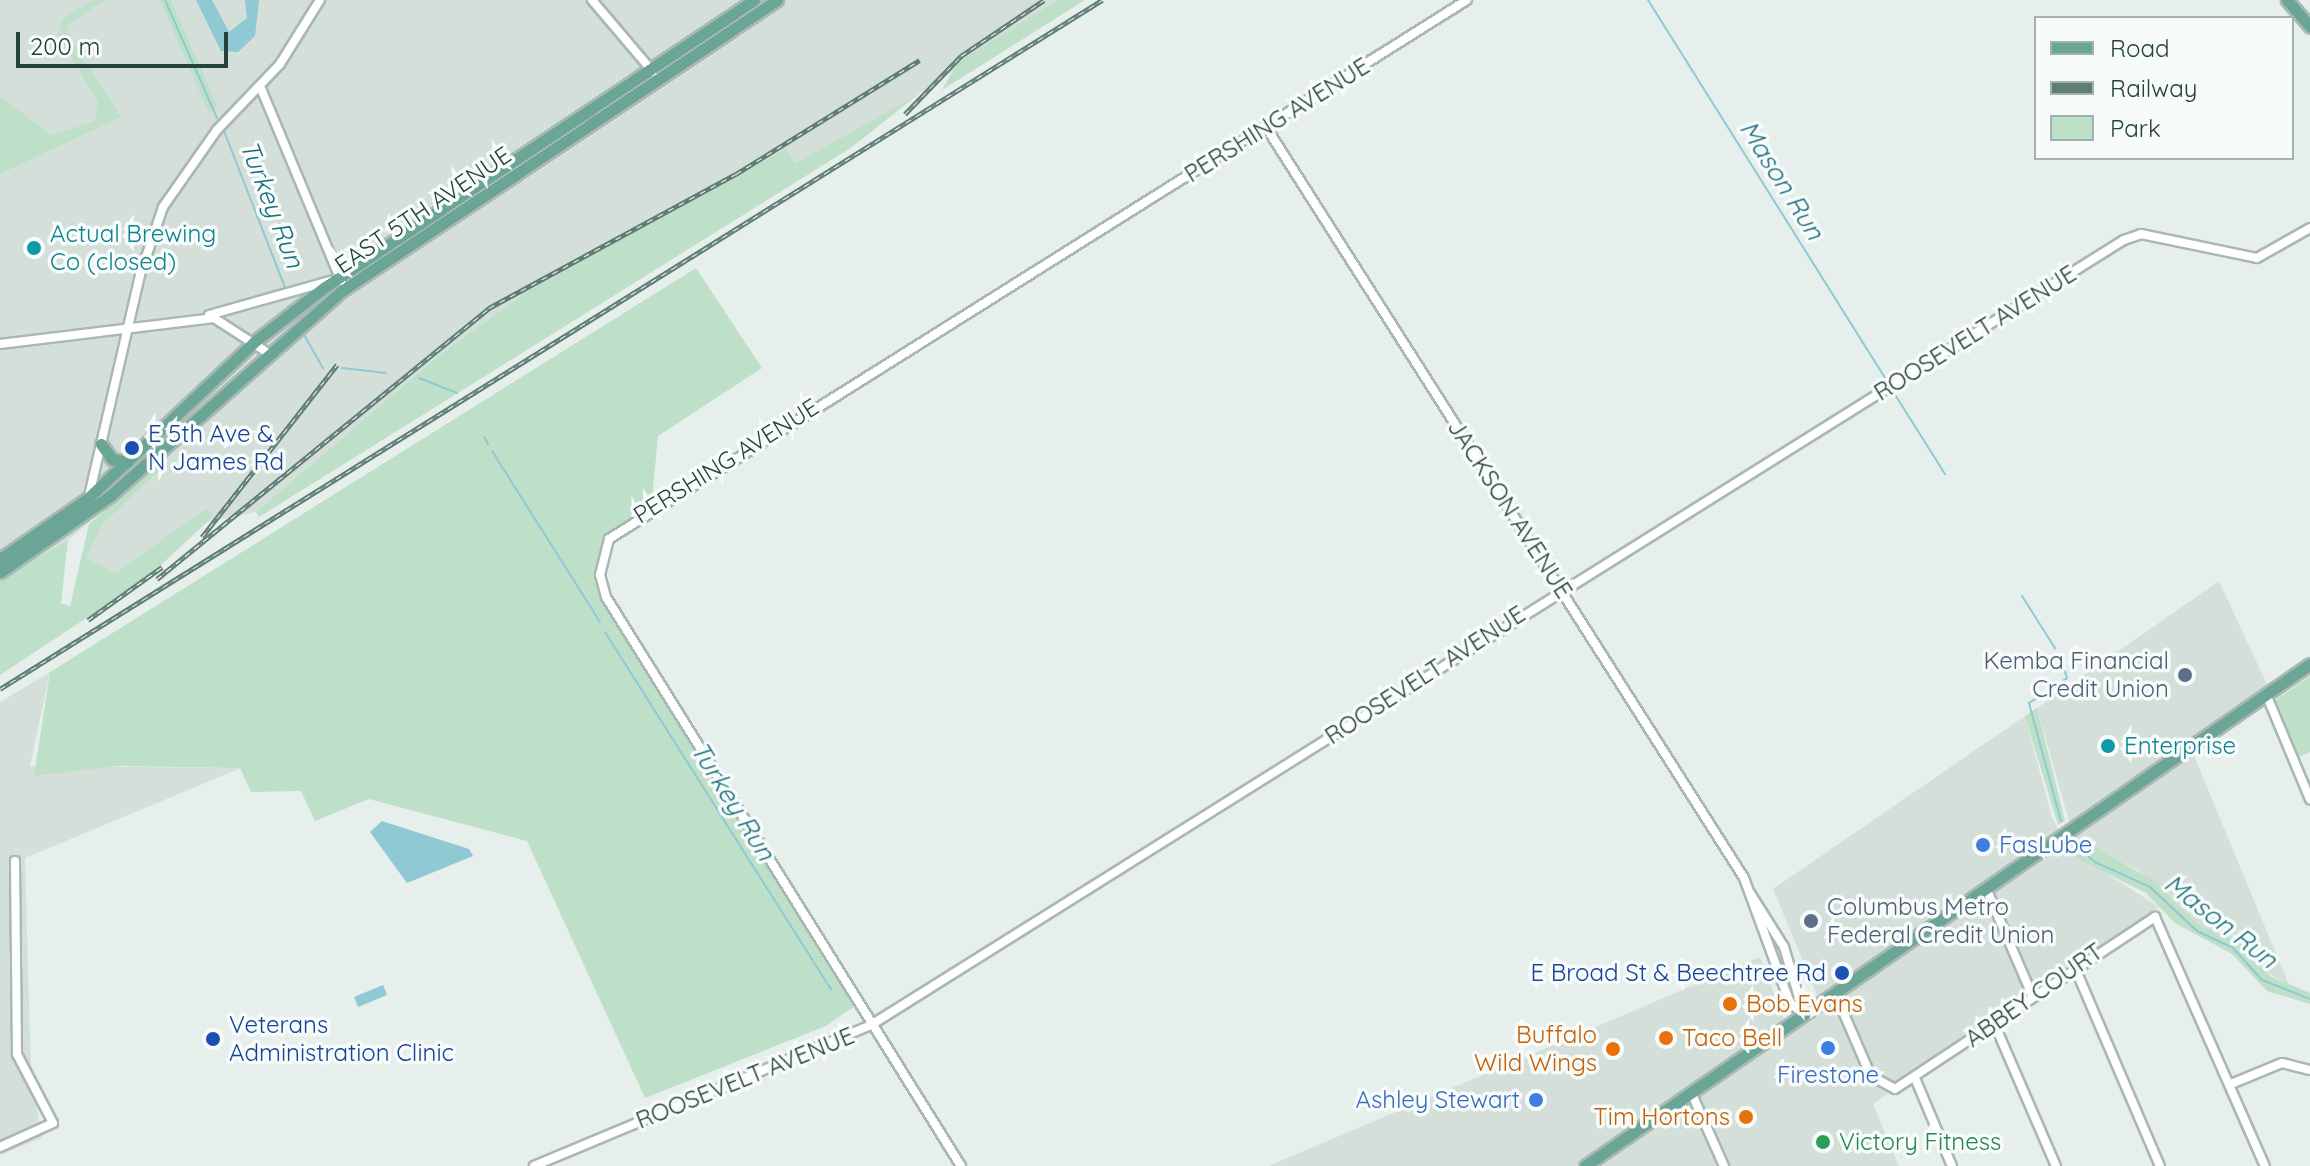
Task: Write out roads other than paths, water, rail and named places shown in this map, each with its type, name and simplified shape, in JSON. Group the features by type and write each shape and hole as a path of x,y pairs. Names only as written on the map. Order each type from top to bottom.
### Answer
{"main road":[{"name":"EAST 5TH AVENUE","path":"0,559 88,498 254,342 654,74 754,0"},
{"name":"EAST 5TH AVENUE","path":"654,74 777,0"},
{"path":"2287,0 2310,26"},
{"name":"EAST 5TH AVENUE","path":"0,572 84,516 343,282"},
{"path":"101,444 112,459 129,461"},
{"path":"1585,1166 2310,664"}],"street":[{"path":"84,516 129,324 163,207 190,164 260,86 320,0"},
{"path":"592,0 654,74"},
{"name":"PERSHING AVENUE","path":"961,1166 606,597 600,575 609,539 1467,0"},
{"path":"0,344 129,324 194,318 343,282 260,86"},
{"name":"JACKSON AVENUE","path":"1266,127 1750,893 1767,911 1787,955 1804,1014"},
{"name":"ROOSEVELT AVENUE","path":"534,1166 871,1025 1559,590 2131,237 2257,258 2310,228"},
{"path":"194,318 226,321 265,351"},
{"path":"2266,694 2310,799"},
{"path":"0,1147 53,1123 17,1054 15,861"},
{"path":"1986,888 2033,997"},
{"name":"JACKSON AVENUE","path":"1750,893 1755,916 1790,1003 1804,1014"},
{"path":"1755,916 1767,911"},
{"name":"ABBEY COURT","path":"1915,1078 2155,917 2231,1084"},
{"path":"1773,961 1787,955"},
{"path":"2075,968 2160,1166"},
{"path":"1835,993 1876,1083 1895,1089 1915,1078 1952,1166"},
{"path":"1994,1023 2056,1166"},
{"path":"2265,1166 2231,1084 2282,1063 2310,1070"},
{"path":"1691,1092 1724,1166"}],"water":[{"path":"196,0 212,0 229,32 247,18 245,0 259,0 255,36 238,52 221,51"},
{"path":"382,821 469,849 473,856 407,883 370,832"},
{"path":"383,985 387,995 358,1007 354,997"}],"waterway":[{"name":"Turkey Run","path":"165,0 217,118"},
{"name":"Mason Run","path":"1648,0 1886,379"},
{"name":"Turkey Run","path":"224,131 286,290"},
{"name":"Turkey Run","path":"302,331 323,368"},
{"name":"Turkey Run","path":"342,368 386,373"},
{"name":"Turkey Run","path":"419,378 457,393"},
{"name":"Mason Run","path":"1894,393 1945,474"},
{"name":"Turkey Run","path":"484,437 488,444"},
{"name":"Turkey Run","path":"492,451 600,622"},
{"name":"Mason Run","path":"2022,596 2055,648"},
{"name":"Turkey Run","path":"605,632 831,990"},
{"name":"Mason Run","path":"2061,659 2067,678 2029,703 2061,821"},
{"name":"Mason Run","path":"2072,842 2095,862 2150,887 2197,931 2232,947 2262,980 2310,999"}],"railway":[{"path":"905,114 961,56 1044,0"},
{"path":"0,689 1102,0"},
{"path":"157,579 489,308 736,174 920,60"},
{"path":"202,537 337,365"},
{"path":"88,620 162,567"}],"place":[{"name":"Actual Brewing Co (closed)","path":"34,248"},
{"name":"E 5th Ave & N James Rd","path":"132,448"},
{"name":"Kemba Financial Credit Union","path":"2185,675"},
{"name":"Enterprise","path":"2108,746"},
{"name":"FasLube","path":"1983,845"},
{"name":"Columbus Metro Federal Credit Union","path":"1811,921"},
{"name":"E Broad St & Beechtree Rd","path":"1842,973"},
{"name":"Bob Evans","path":"1730,1004"},
{"name":"Taco Bell","path":"1666,1038"},
{"name":"Veterans Administration Clinic","path":"213,1039"},
{"name":"Firestone","path":"1828,1048"},
{"name":"Buffalo Wild Wings","path":"1613,1049"},
{"name":"Ashley Stewart","path":"1536,1100"},
{"name":"Tim Hortons","path":"1746,1117"},
{"name":"Victory Fitness","path":"1823,1142"}]}
